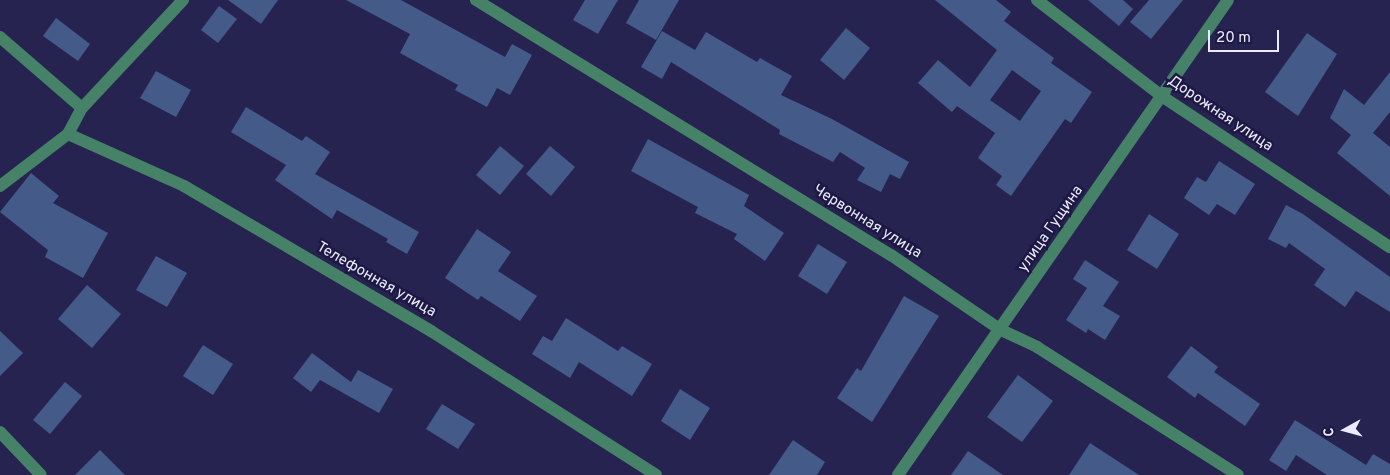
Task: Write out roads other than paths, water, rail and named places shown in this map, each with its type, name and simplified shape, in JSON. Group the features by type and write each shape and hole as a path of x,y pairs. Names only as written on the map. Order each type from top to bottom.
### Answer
{"street":[{"path":"0,186 68,134 82,108 183,0"},
{"name":"Червонная улица","path":"476,0 891,255 1001,330 1037,347 1238,475"},
{"name":"Дорожная улица","path":"1037,0 1163,96 1390,248"},
{"name":"улица Гущина","path":"898,475 1001,330 1228,0"},
{"path":"0,37 82,108"},
{"name":"Телефонная улица","path":"68,134 184,186 431,330 656,475"},
{"path":"0,432 41,475"}]}
